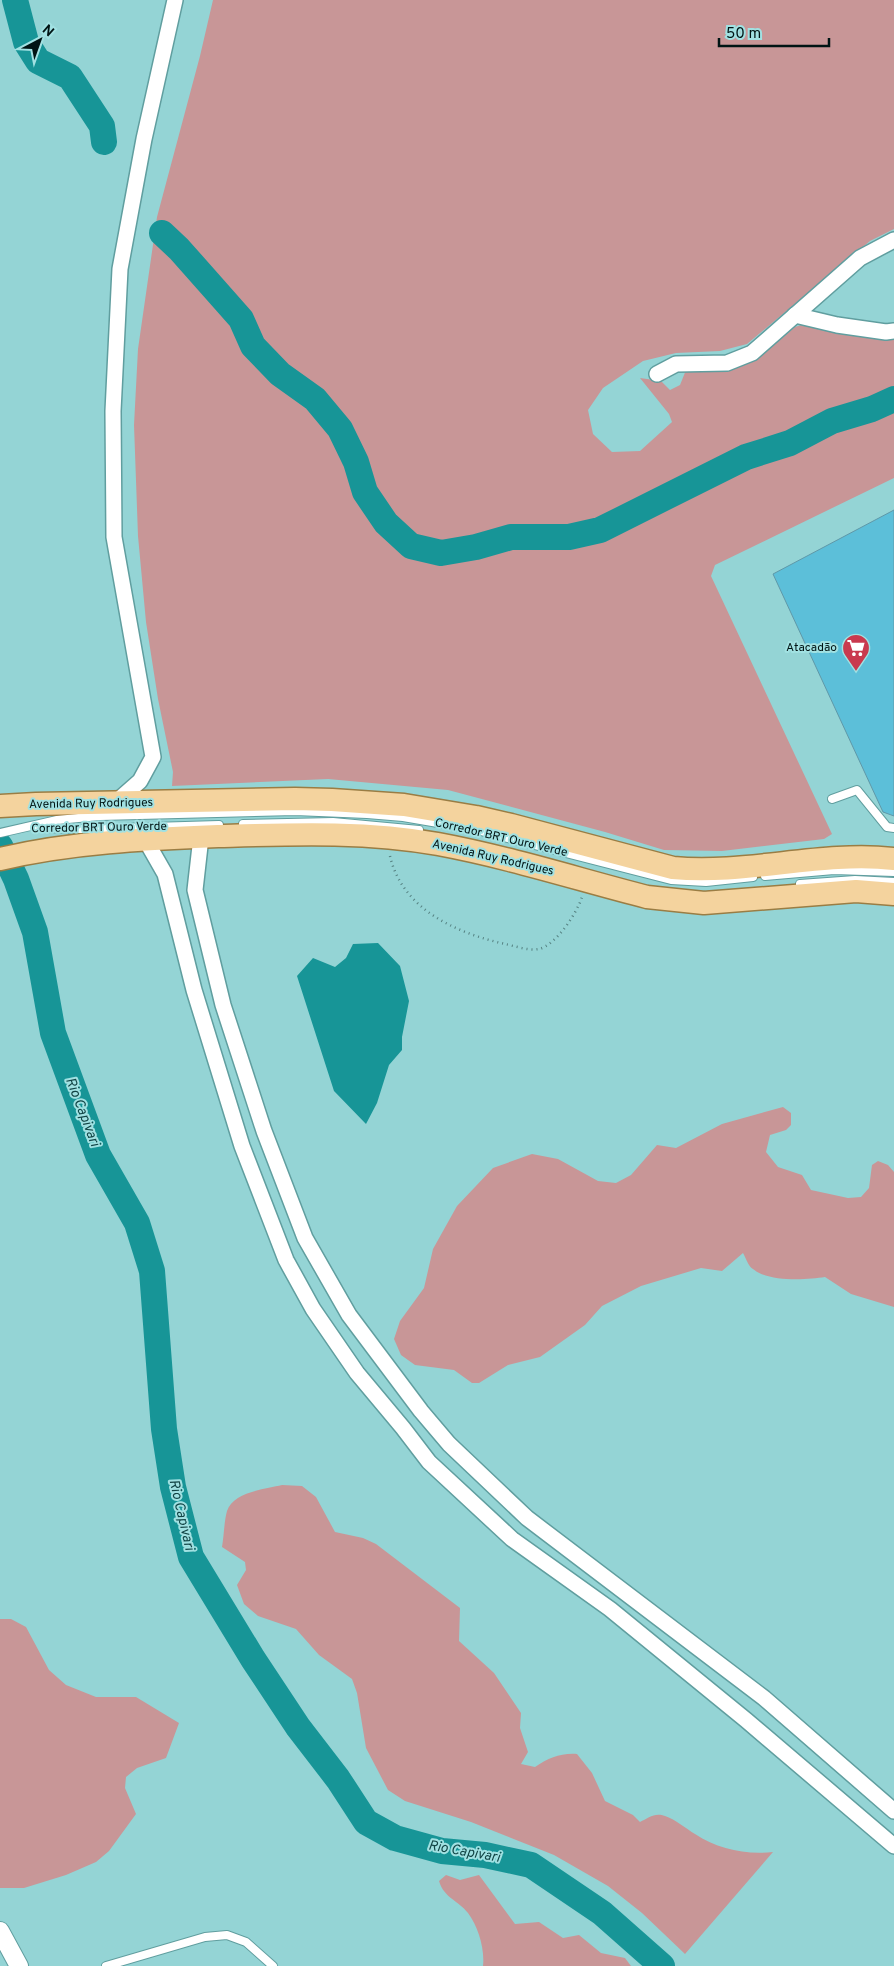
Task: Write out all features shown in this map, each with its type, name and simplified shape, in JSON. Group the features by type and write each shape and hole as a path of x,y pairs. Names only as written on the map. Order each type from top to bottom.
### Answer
{"main road":[{"name":"Avenida Ruy Rodrigues","path":"0,806 295,799 341,800 404,805 476,817 656,864 689,869 706,870 827,858 894,860"},
{"name":"Avenida Ruy Rodrigues","path":"0,859 35,850 145,839 333,833 388,837 471,850 647,897 694,902 723,902 856,891 894,896"}],"street":[{"path":"115,803 140,781 153,757 114,537 113,411 120,269 144,139 175,0"},
{"path":"657,374 676,364 727,363 752,353 860,258 894,240"},
{"path":"796,316 837,325 886,332 894,331"},
{"path":"200,837 195,890 222,1004 264,1132 304,1238 349,1315 448,1444 527,1518 764,1698 894,1811"},
{"path":"145,839 165,874 194,990 242,1146 286,1260 313,1309 357,1373 403,1428 428,1462 512,1539 610,1609 746,1720 894,1846"},
{"path":"330,1333 349,1315"},
{"path":"428,1462 448,1444"},
{"path":"0,1931 19,1966"}],"lane":[{"path":"832,799 857,790 887,827 894,828"},
{"name":"Corredor BRT Ouro Verde","path":"0,833 57,820 100,816 331,812 403,817 474,829 671,880 706,882 834,870 894,872"},
{"name":"Corredor BRT Ouro Verde","path":"16,829 334,822 389,826 430,832"},
{"path":"787,885 855,880 894,882"},
{"path":"106,1966 205,1937 227,1935 246,1942 273,1966"}],"path":[{"path":"388,837 388,851 395,875 416,902 426,911 462,930 490,940 524,948 539,949 548,944 565,928 580,902 587,881"}],"shaded area":[{"path":"213,0 894,0 894,229 870,241 747,344 720,351 676,353 643,361 603,388 588,410 593,434 612,452 640,451 672,422 669,414 640,378 661,381 670,390 680,385 686,370 728,368 764,353 795,327 801,325 886,340 894,339 894,478 715,565 711,576 832,834 824,839 722,851 664,850 605,832 448,790 328,779 172,786 173,772 158,699 146,622 138,536 134,425 138,349 157,217"},
{"path":"783,1107 791,1113 791,1125 786,1130 770,1135 766,1152 778,1167 802,1175 811,1190 848,1198 861,1197 869,1188 872,1165 878,1161 888,1165 894,1172 894,1307 851,1294 825,1277 787,1279 768,1276 753,1269 743,1253 722,1271 701,1268 641,1286 602,1306 585,1325 540,1357 508,1365 479,1383 472,1383 454,1370 415,1365 401,1355 394,1339 400,1321 424,1288 433,1249 457,1206 493,1168 532,1154 558,1159 598,1181 616,1183 631,1175 657,1145 676,1148 722,1124"},
{"path":"282,1485 302,1486 316,1497 335,1532 363,1538 376,1544 460,1608 459,1641 494,1673 521,1713 520,1728 528,1752 521,1764 535,1767 555,1757 565,1754 577,1754 592,1773 605,1801 633,1815 640,1822 652,1816 661,1815 672,1819 704,1839 722,1847 752,1853 773,1852 685,1954 642,1913 608,1886 554,1855 471,1822 405,1801 388,1790 366,1748 357,1693 352,1679 319,1655 296,1629 258,1616 244,1604 237,1585 246,1570 245,1562 222,1547 226,1515 230,1505 236,1499 250,1492"},
{"path":"0,1619 11,1619 26,1627 49,1670 66,1685 96,1697 136,1697 179,1723 166,1758 137,1768 126,1777 125,1788 136,1814 109,1851 96,1862 66,1875 24,1888 0,1888"},
{"path":"446,1875 460,1880 479,1875 515,1924 539,1922 563,1938 579,1935 601,1953 625,1958 631,1966 483,1966 482,1945 475,1924 468,1913 441,1887 439,1881"}],"water":[{"path":"378,943 400,966 409,1001 402,1037 402,1050 389,1065 377,1103 366,1124 334,1091 297,976 313,958 335,967 346,958 353,944"}],"building":[{"name":"Atacadão","path":"894,510 894,816 883,812 773,574"}],"waterway":[{"path":"15,0 26,42 38,61 70,77 102,126 104,142"},
{"path":"162,233 179,249 241,319 253,346 280,374 315,399 340,429 356,462 365,492 386,523 411,546 441,553 476,547 511,537 569,537 600,530 746,457 790,443 832,421 872,409 894,399"},
{"name":"Rio Capivari","path":"0,846 16,879 35,932 53,1033 98,1155 137,1223 152,1271 164,1429 173,1487 191,1557 253,1659 298,1727 338,1779 366,1822 395,1838 442,1851 485,1855 531,1865 602,1913 662,1966"}],"place":[{"name":"Atacadão","path":"856,672"}]}
